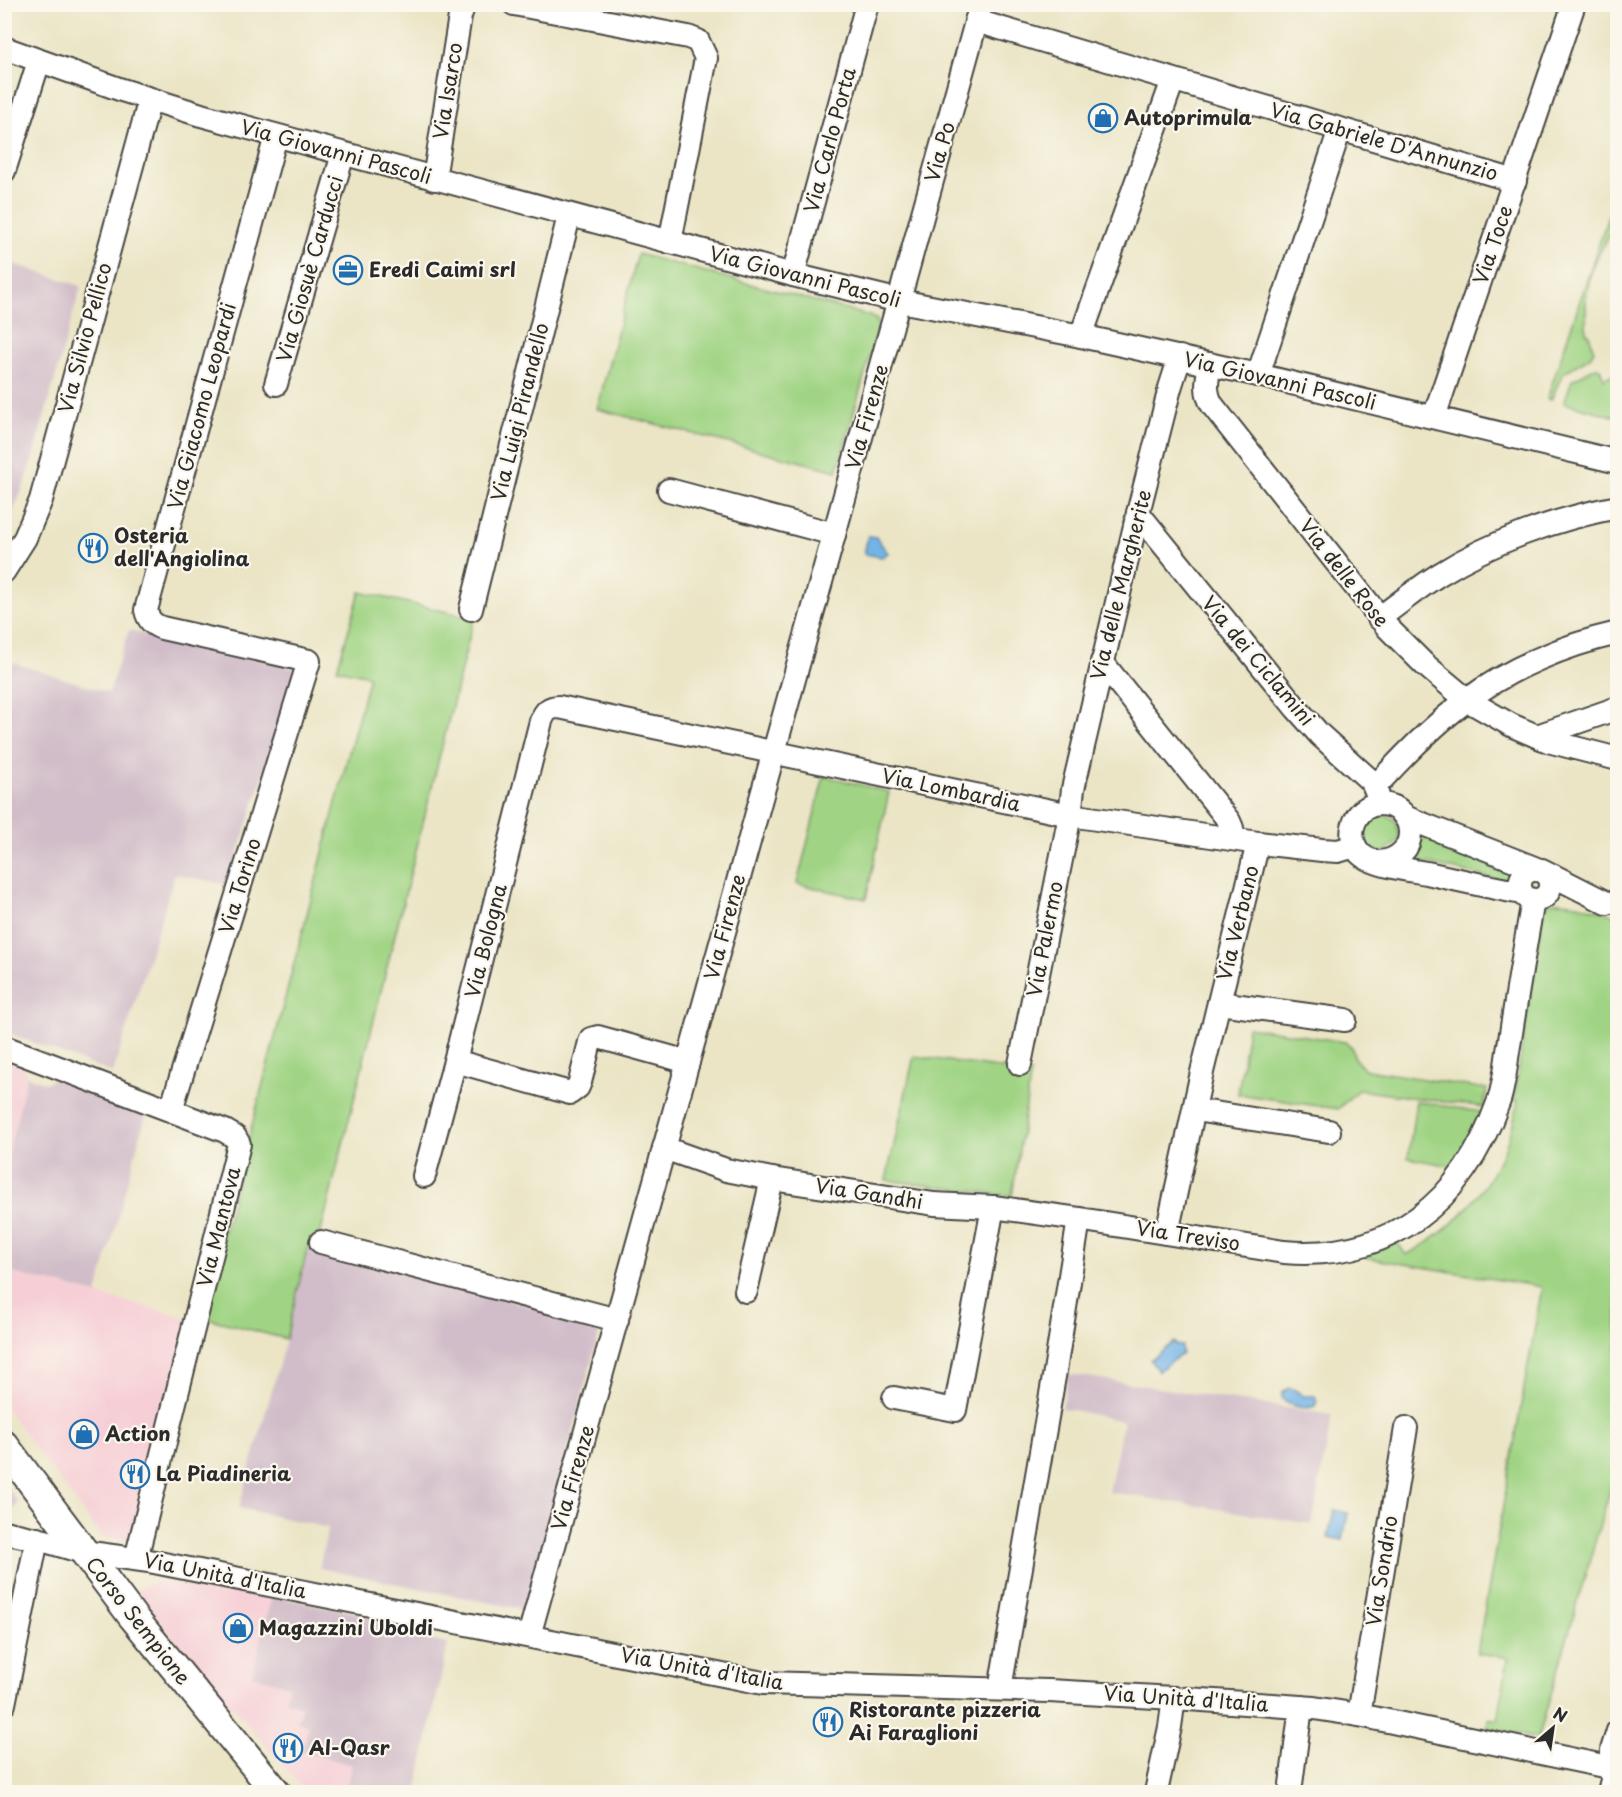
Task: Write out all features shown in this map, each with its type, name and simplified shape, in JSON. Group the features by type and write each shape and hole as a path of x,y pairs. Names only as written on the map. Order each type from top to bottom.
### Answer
{"main road":[{"name":"Corso Sempione","path":"4,1445 83,1552 276,1792"}],"street":[{"name":"Via Isarco","path":"434,179 460,16 464,4"},
{"path":"514,4 688,37 698,41 706,58 670,242"},
{"name":"Via Carlo Porta","path":"793,275 867,4"},
{"name":"Via Toce","path":"1434,417 1574,4"},
{"name":"Via Gabriele D'Annunzio","path":"979,13 1173,80 1515,181"},
{"name":"Via Po","path":"900,301 979,13"},
{"name":"Via Giovanni Pascoli","path":"4,48 150,99 276,136 793,275 900,301 1180,357 1617,462"},
{"path":"4,171 39,61"},
{"path":"1081,336 1173,80"},
{"name":"Via Silvio Pellico","path":"4,571 25,538 41,500 150,99"},
{"path":"1258,375 1340,129"},
{"name":"Via Giacomo Leopardi","path":"276,136 146,610 149,619 162,628 309,661"},
{"name":"Via Giosuè Carducci","path":"276,384 343,154"},
{"name":"Via Luigi Pirandello","path":"471,609 569,216"},
{"name":"Via Firenze","path":"529,1636 900,301"},
{"name":"Via delle Margherite","path":"1070,815 1073,789 1102,662 1138,513 1180,357"},
{"name":"Via delle Rose","path":"1210,364 1206,391 1209,401 1379,618 1413,654 1467,700 1490,714 1536,736 1617,759"},
{"path":"669,490 834,534"},
{"path":"1379,618 1440,574 1491,547 1575,517 1617,507"},
{"name":"Via dei Ciclamini","path":"1138,513 1296,708 1320,735 1368,778 1377,795"},
{"path":"1614,902 1566,895 1534,896 1371,861 1363,856 1355,846 1352,832 1358,816 1377,795 1418,740 1467,700 1536,661 1585,642 1617,633"},
{"name":"Via Torino","path":"171,1110 309,661"},
{"path":"1102,662 1229,821 1232,828 1232,839"},
{"name":"Via Lombardia","path":"549,708 559,707 1070,815 1258,843 1332,851 1355,846"},
{"name":"Via Bologna","path":"424,1176 541,721 549,708"},
{"path":"1536,736 1617,708"},
{"path":"1377,795 1396,808 1405,817 1410,828 1408,845 1397,858 1379,862"},
{"name":"Via Palermo","path":"1020,1064 1070,815"},
{"path":"1405,817 1614,902"},
{"name":"Via Verbano","path":"1167,1233 1258,843"},
{"path":"1534,896 1520,886 1521,878 1527,871 1539,870"},
{"name":"Via Treviso","path":"1079,1219 1284,1252 1313,1253 1349,1249 1373,1241 1425,1212 1442,1199 1457,1181 1482,1140 1499,1101 1534,896"},
{"name":"Via Verbano","path":"1219,1003 1345,1020"},
{"path":"455,1061 570,1093 578,1087 590,1042 594,1038 602,1037 688,1062"},
{"name":"Via Mantova","path":"4,1047 171,1110 230,1134 237,1140 239,1150 136,1559"},
{"path":"1195,1110 1329,1131"},
{"name":"Via Gandhi","path":"664,1148 726,1170 772,1179 934,1204 993,1207 1079,1219"},
{"path":"746,1291 772,1179"},
{"path":"894,1398 955,1410 993,1207"},
{"path":"1000,1689 1079,1219"},
{"path":"321,1242 617,1320"},
{"name":"Via Sondrio","path":"1359,1714 1406,1428"},
{"name":"Via Unità d'Italia","path":"4,1532 83,1552 136,1559 763,1683 1000,1689 1301,1707 1359,1714 1615,1768"},
{"path":"4,1704 38,1539"},
{"path":"1156,1792 1174,1698"},
{"path":"1290,1792 1301,1707"},
{"path":"1609,1792 1615,1768 1612,1750 1617,1731"}],"shaded area":[{"path":"5,261 81,286 26,481 5,530"},
{"path":"129,630 297,669 228,885 175,874 113,1073 5,1032 4,660 109,693"},
{"path":"5,1060 23,1066 27,1076 5,1168"},
{"path":"27,1076 46,1083 56,1077 147,1111 97,1294 5,1271 5,1168"},
{"path":"308,1246 601,1326 525,1610 319,1568 328,1528 239,1508 286,1339"},
{"path":"5,1271 189,1318 132,1542 101,1536 5,1407"},
{"path":"1068,1374 1332,1415 1312,1524 1109,1492 1123,1421 1062,1408"},
{"path":"5,1484 18,1502 9,1517 5,1516"},
{"path":"157,1581 211,1591 221,1591 221,1585 272,1596 289,1687 302,1706 309,1725 352,1765 346,1792 306,1792 138,1597 139,1590"},
{"path":"272,1596 392,1620 389,1632 448,1644 416,1792 346,1792 352,1765 302,1751 309,1726 297,1722 302,1706 285,1701 289,1686 252,1675"}],"green space":[{"path":"1617,190 1617,226 1592,267 1586,298 1586,332 1589,334 1594,351 1590,357 1563,373 1551,400 1547,399"},
{"path":"638,254 870,316 877,320 878,328 837,471 597,409"},
{"path":"1596,367 1600,368 1604,379 1614,373 1617,378 1617,417 1564,403 1572,380"},
{"path":"360,592 474,618 321,1232 308,1246 286,1339 202,1317 369,676 337,669"},
{"path":"824,776 889,792 866,899 797,884"},
{"path":"1374,815 1386,815 1396,821 1400,839 1386,852 1371,848 1364,839 1364,828"},
{"path":"1419,830 1517,869 1512,883 1412,860"},
{"path":"1552,902 1577,904 1617,916 1617,1466 1538,1739 1487,1728 1488,1718 1498,1720 1508,1658 1477,1653 1542,1287 1362,1257 1397,1242 1406,1255 1427,1242 1447,1228 1465,1210 1494,1171 1513,1125 1518,1101 1514,1100 1543,913 1544,908"},
{"path":"1248,1027 1345,1042 1351,1046 1358,1063 1367,1070 1487,1089 1484,1107 1358,1090 1338,1109 1238,1094"},
{"path":"914,1056 1031,1073 1012,1196 886,1180"},
{"path":"1416,1101 1481,1112 1478,1124 1456,1167 1408,1158"}],"water":[{"path":"868,536 876,537 888,553 882,557 864,554"},
{"path":"1174,1342 1182,1346 1182,1354 1158,1371 1150,1360"},
{"path":"1290,1388 1304,1396 1315,1396 1317,1401 1315,1406 1301,1408 1283,1400 1284,1392"},
{"path":"1334,1510 1348,1513 1343,1540 1328,1537"}],"place":[{"name":"Autoprimula","path":"1103,118"},
{"name":"Eredi Caimi srl","path":"348,270"},
{"name":"Osteria dell'Angiolina","path":"93,548"},
{"name":"Action","path":"84,1434"},
{"name":"La Piadineria","path":"135,1474"},
{"name":"Magazzini Uboldi","path":"238,1628"},
{"name":"Ristorante pizzeria Ai Faraglioni","path":"828,1722"},
{"name":"Al-Qasr","path":"288,1748"}]}
